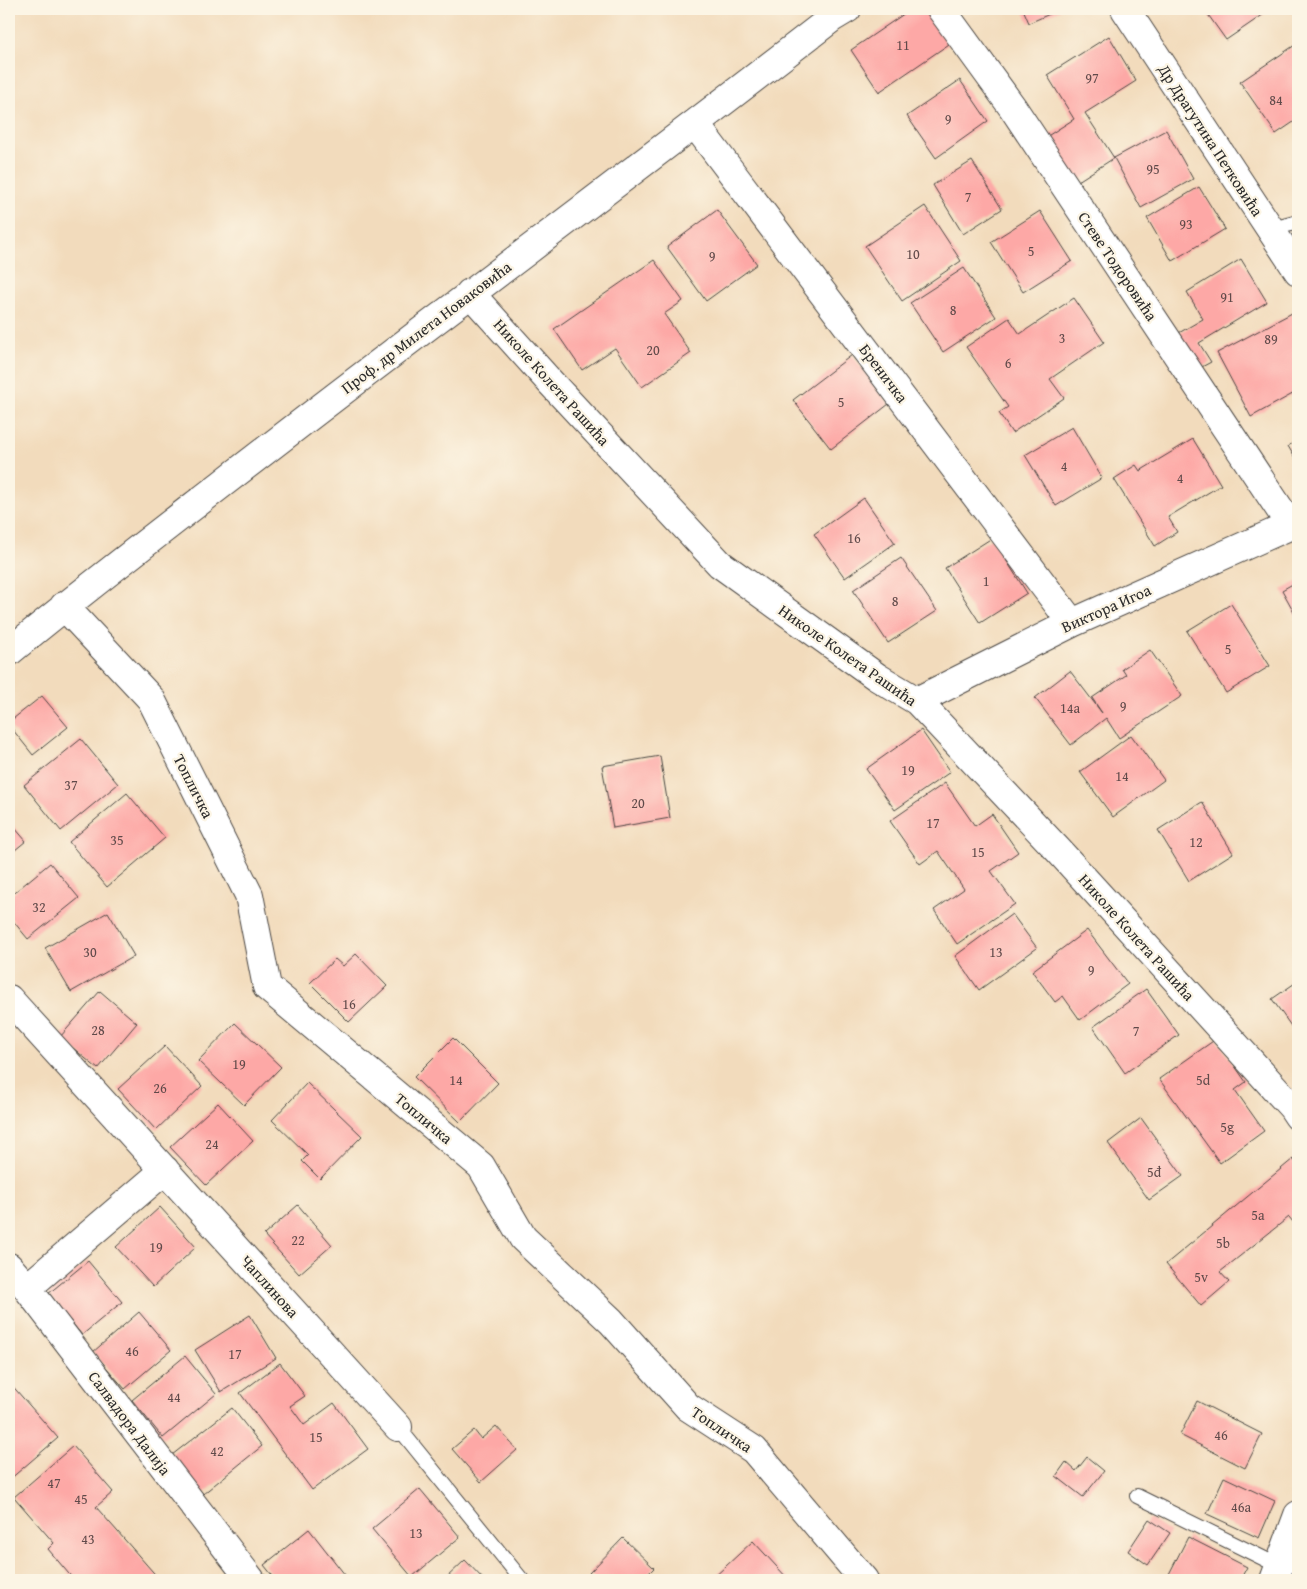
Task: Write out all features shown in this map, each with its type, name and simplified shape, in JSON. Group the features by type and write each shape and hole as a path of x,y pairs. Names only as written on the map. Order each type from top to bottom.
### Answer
{"street":[{"name":"Проф. др Милета Новаковића","path":"9,652 64,606 470,293 695,124 832,18 847,9"},
{"name":"Стеве Тодоровића","path":"941,9 1013,108 1295,524"},
{"name":"Др Драгутина Петковића","path":"1125,9 1298,271"},
{"name":"Бреничка","path":"695,124 1072,623"},
{"name":"Николе Колета Рашића","path":"470,293 720,564 876,677 917,701 1058,850 1296,1109"},
{"name":"Виктора Игоа","path":"917,701 1072,623 1295,524"},
{"name":"Топличка","path":"64,606 151,699 249,895 266,987 481,1166 523,1238 611,1321 688,1407 754,1450 864,1580"},
{"name":"Чаплинова","path":"9,999 398,1427"},
{"path":"27,1288 165,1170"},
{"name":"Салвадора Далија","path":"9,1267 251,1580"},
{"path":"1277,1573 1298,1515"}],"lane":[{"path":"1270,230 1298,222"},
{"name":"Чаплинова","path":"398,1427 522,1580"},
{"path":"1137,1496 1277,1573"}],"building":[{"path":"911,9 933,9 955,40 879,92 851,50"},
{"path":"1023,9 1061,9 1029,23"},
{"path":"1204,9 1265,9 1267,12 1226,40"},
{"path":"1109,36 1136,81 1085,113 1114,158 1075,183 1046,137 1074,119 1047,75"},
{"path":"1298,43 1298,119 1276,134 1240,82"},
{"path":"960,80 988,121 936,158 907,116"},
{"path":"1166,130 1193,179 1141,208 1114,158"},
{"path":"972,161 1002,209 963,234 933,185"},
{"path":"1199,187 1225,229 1172,261 1147,218"},
{"path":"925,206 961,261 902,301 865,246"},
{"path":"717,210 757,264 706,301 667,247"},
{"path":"1040,211 1072,261 1023,292 991,242"},
{"path":"1241,259 1267,302 1199,343 1211,362 1198,369 1177,334 1203,319 1187,292"},
{"path":"654,260 683,301 664,314 691,353 642,387 615,348 582,370 554,329"},
{"path":"964,268 996,317 943,352 910,303"},
{"path":"1074,298 1104,342 1050,379 1064,398 1012,433 999,413 1008,407 966,347 1009,318 1020,334"},
{"path":"1292,313 1298,325 1298,391 1251,417 1217,353"},
{"path":"852,355 889,404 831,449 793,400"},
{"path":"1072,427 1102,478 1056,506 1025,455"},
{"path":"1193,439 1221,485 1168,517 1177,532 1155,546 1114,479 1136,465 1140,471"},
{"path":"1298,440 1298,463 1288,446"},
{"path":"864,498 895,543 845,578 814,534"},
{"path":"992,538 1027,593 980,623 945,568"},
{"path":"901,558 937,611 888,643 853,590"},
{"path":"1298,581 1298,619 1282,590"},
{"path":"1231,604 1270,666 1226,693 1187,631"},
{"path":"1150,650 1182,696 1119,738 1106,718 1071,745 1035,698 1070,671 1102,713 1092,698 1126,675 1122,669"},
{"path":"42,696 68,727 33,755 9,725 9,722"},
{"path":"921,730 950,772 895,810 866,769"},
{"path":"1131,735 1164,780 1113,817 1080,772"},
{"path":"81,739 118,784 61,831 24,785"},
{"path":"660,756 670,818 613,828 602,766"},
{"path":"945,783 975,826 992,814 1018,852 991,871 1015,904 957,944 934,910 964,889 938,851 920,864 890,821"},
{"path":"127,793 165,838 107,887 69,842"},
{"path":"1202,802 1233,853 1189,881 1158,830"},
{"path":"9,821 26,841 9,855"},
{"path":"50,863 79,898 28,939 9,916 9,897"},
{"path":"108,912 134,956 71,992 45,948"},
{"path":"1012,914 1037,948 979,990 955,956"},
{"path":"1087,930 1128,984 1080,1020 1063,996 1055,1002 1032,971"},
{"path":"356,954 387,986 349,1022 310,983 335,959 343,966"},
{"path":"1298,981 1298,1036 1272,999"},
{"path":"1146,989 1179,1035 1125,1073 1093,1027"},
{"path":"100,991 137,1023 98,1069 60,1037"},
{"path":"235,1023 281,1067 244,1105 198,1061"},
{"path":"453,1038 498,1083 460,1122 414,1077"},
{"path":"1216,1039 1246,1082 1235,1090 1264,1131 1220,1163 1159,1079"},
{"path":"165,1046 202,1086 156,1130 118,1089"},
{"path":"307,1083 362,1136 320,1179 302,1161 308,1155 272,1120"},
{"path":"218,1103 253,1141 206,1185 170,1147"},
{"path":"1141,1118 1183,1176 1149,1200 1108,1143"},
{"path":"1293,1159 1298,1166 1298,1228 1289,1217 1220,1272 1229,1282 1201,1306 1166,1264"},
{"path":"298,1205 332,1245 299,1274 264,1235"},
{"path":"160,1207 196,1247 153,1287 116,1247"},
{"path":"88,1261 122,1302 82,1335 48,1294"},
{"path":"139,1312 171,1350 125,1389 93,1352"},
{"path":"250,1315 276,1358 221,1392 195,1350"},
{"path":"185,1356 216,1394 163,1438 132,1400"},
{"path":"280,1363 305,1396 290,1406 304,1425 334,1403 368,1449 312,1490 240,1393"},
{"path":"9,1382 58,1438 9,1480"},
{"path":"1197,1401 1262,1434 1245,1468 1180,1435"},
{"path":"232,1408 262,1446 203,1494 172,1455"},
{"path":"496,1426 517,1450 481,1482 452,1449 474,1430 481,1439"},
{"path":"73,1446 113,1492 96,1507 160,1580 74,1580 48,1549 54,1543 14,1497"},
{"path":"1087,1457 1104,1471 1083,1497 1056,1476 1066,1462 1076,1471"},
{"path":"1224,1477 1275,1501 1259,1538 1207,1514"},
{"path":"420,1489 460,1537 412,1577 372,1529"},
{"path":"1149,1519 1170,1533 1148,1565 1128,1551"},
{"path":"309,1529 349,1580 276,1580 264,1565"},
{"path":"1188,1537 1247,1567 1240,1580 1171,1580 1167,1578"},
{"path":"623,1538 654,1568 642,1580 596,1580 589,1573"},
{"path":"753,1541 789,1580 712,1579"},
{"path":"465,1560 484,1580 444,1580"}]}
